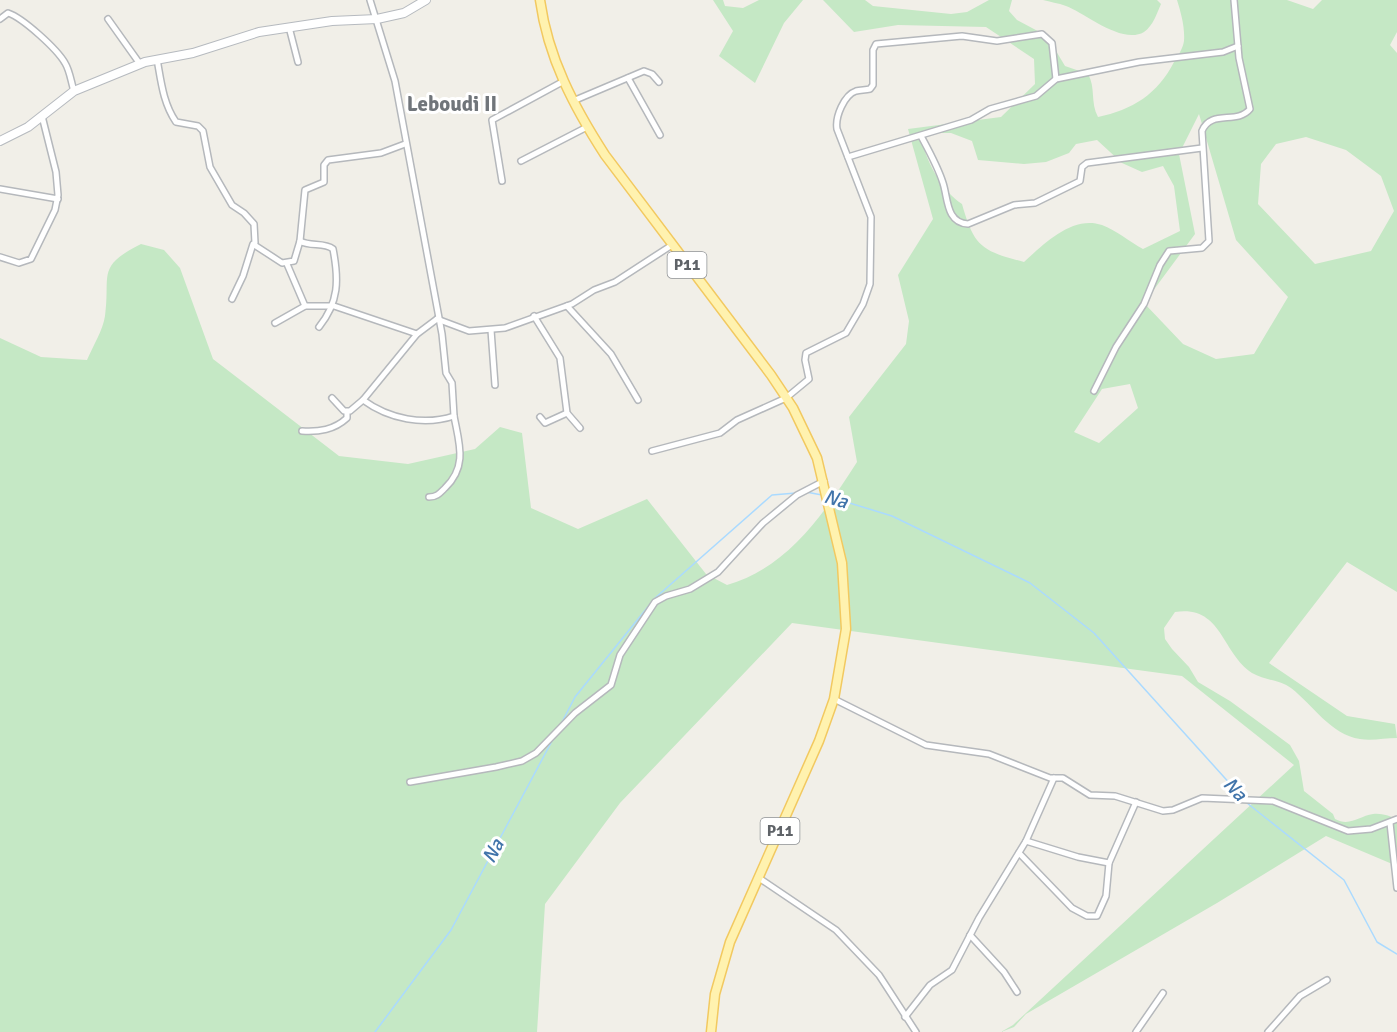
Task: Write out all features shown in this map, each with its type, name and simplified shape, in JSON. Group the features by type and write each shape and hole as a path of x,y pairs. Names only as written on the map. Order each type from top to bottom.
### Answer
{"main road":[{"name":"P11","path":"540,0 548,41 573,101 587,127 786,398 809,438 824,481 836,529 847,610 841,665 834,699 819,741 722,967 715,994 711,1032"}],"street":[{"path":"370,0 395,81 437,319 442,334 446,373 452,383 454,416 462,461 455,479 436,497 429,497"},
{"path":"0,141 42,116 74,91 140,64 157,59 183,56 243,36 289,27 332,21 376,20 404,14 426,0"},
{"path":"1094,391 1116,347 1144,304 1160,265 1169,251 1202,248 1209,241 1202,131 1208,121 1242,115 1250,110 1234,0"},
{"path":"0,19 8,13 20,18 53,49 68,67 74,91"},
{"path":"108,19 140,64"},
{"path":"289,27 298,62"},
{"path":"652,451 720,434 737,420 786,398 809,379 806,353 846,333 868,294 872,256 871,217 837,129 836,119 848,96 854,91 870,89 873,85 873,50 876,44 962,36 997,41 1042,34 1052,43 1056,79"},
{"path":"848,157 971,120 990,109 1036,96 1056,79 1139,62 1223,52 1239,46"},
{"path":"157,59 165,100 170,113 176,122 198,126 203,131 210,167 232,205 244,213 254,225 255,243 232,299"},
{"path":"573,101 648,71 659,82"},
{"path":"628,78 660,135"},
{"path":"502,181 492,120 564,81"},
{"path":"0,257 19,263 31,259 58,199 58,185 42,116"},
{"path":"521,161 557,140 587,127"},
{"path":"921,136 944,184 945,198 952,215 963,224 1014,205 1035,203 1080,181 1082,167 1087,163 1202,148"},
{"path":"286,264 294,261 300,241 305,190 324,182 324,165 328,160 381,153 405,144"},
{"path":"0,189 58,199"},
{"path":"300,241 311,245 328,245 333,249 338,291 334,306 319,327"},
{"path":"255,243 286,264 305,306"},
{"path":"437,319 464,330 505,328 567,306 594,290 615,282 672,245"},
{"path":"275,322 305,306 334,306 417,334"},
{"path":"567,306 611,354 638,400"},
{"path":"534,316 560,358 567,413 580,428"},
{"path":"347,412 363,400 417,334 437,319"},
{"path":"491,330 495,386"},
{"path":"302,431 318,432 339,425 347,418 347,412 332,398"},
{"path":"363,400 376,410 400,418 439,421 454,416"},
{"path":"540,417 545,423 567,413"},
{"path":"410,782 496,767 522,761 536,753 575,713 611,685 620,655 655,602 690,589 718,572 763,523 797,495 824,481"},
{"path":"834,699 926,745 989,754 1054,778 1063,778 1086,794 1115,796 1163,811 1173,810 1202,798 1260,800 1284,804 1348,831 1371,829 1397,819"},
{"path":"905,1017 930,985 952,970 970,935 1026,841 1054,778"},
{"path":"1019,853 1072,908 1087,916 1100,913 1108,890 1110,863 1136,802"},
{"path":"1390,823 1397,888"},
{"path":"1026,841 1078,857 1110,863"},
{"path":"759,878 837,930 879,975 916,1032"},
{"path":"970,935 1004,972 1017,992"},
{"path":"1268,1032 1300,996 1327,980"},
{"path":"1136,1032 1163,993"}],"green space":[{"path":"713,0 723,0 725,6 743,8 759,0 803,0 784,23 755,83 719,56 733,31"},
{"path":"823,0 865,0 873,6 951,14 967,12 989,0 1012,0 1009,11 1017,20 1047,36 1065,66 1088,74 1098,117 1122,110 1143,99 1168,73 1184,41 1177,0 1287,0 1313,9 1322,0 1397,0 1397,32 1390,45 1397,53 1397,592 1347,562 1269,663 1347,716 1395,724 1397,738 1365,740 1340,732 1291,688 1252,673 1234,654 1212,623 1202,616 1191,612 1175,612 1164,628 1165,639 1189,667 1198,682 1230,701 1290,745 1299,761 1304,791 1333,814 1335,819 1345,822 1376,814 1397,819 1397,866 1326,836 1217,903 1026,1014 1014,1027 1001,1032 1013,1025 1294,765 1182,676 792,623 620,803 545,904 537,1032 0,1032 0,338 41,357 87,360 104,321 108,273 111,266 126,252 141,244 164,250 180,268 213,359 339,456 408,464 475,449 500,427 522,433 531,508 578,529 647,499 706,574 727,585 769,566 787,552 832,500 857,462 849,417 906,344 909,321 898,275 933,219 908,129 1001,117 1035,84 1034,59 986,27 898,25 854,32","holes":["1199,114 1236,240 1288,297 1254,354 1216,359 1183,344 1144,303 1195,234 1179,154","929,133 951,133 972,141 978,160 1024,164 1046,162 1069,153 1076,144 1097,140 1122,163 1142,172 1163,166 1174,186 1180,231 1143,249 1102,225 1080,224 1059,233 1024,262 998,254 982,245 976,238 962,204 955,199 935,174 926,154 922,136","1306,137 1346,150 1381,176 1394,211 1371,251 1315,264 1258,204 1261,164 1276,144","1130,384 1138,408 1099,443 1074,432 1102,389"]},
{"path":"1043,0 1157,0 1161,4 1150,26 1144,32 1135,35 1115,31 1066,6"}],"waterway":[{"name":"Na","path":"806,492 822,495"},
{"name":"Na","path":"654,599 772,495 796,493"},
{"name":"Na","path":"830,497 892,516 1030,583 1094,633 1242,797"},
{"name":"Na","path":"561,724 575,697 651,603"},
{"name":"Na","path":"375,1032 451,930 553,739"},
{"name":"Na","path":"1247,803 1344,880 1377,942 1397,954"}],"district":[{"name":"Leboudi II","path":"452,104"}]}
